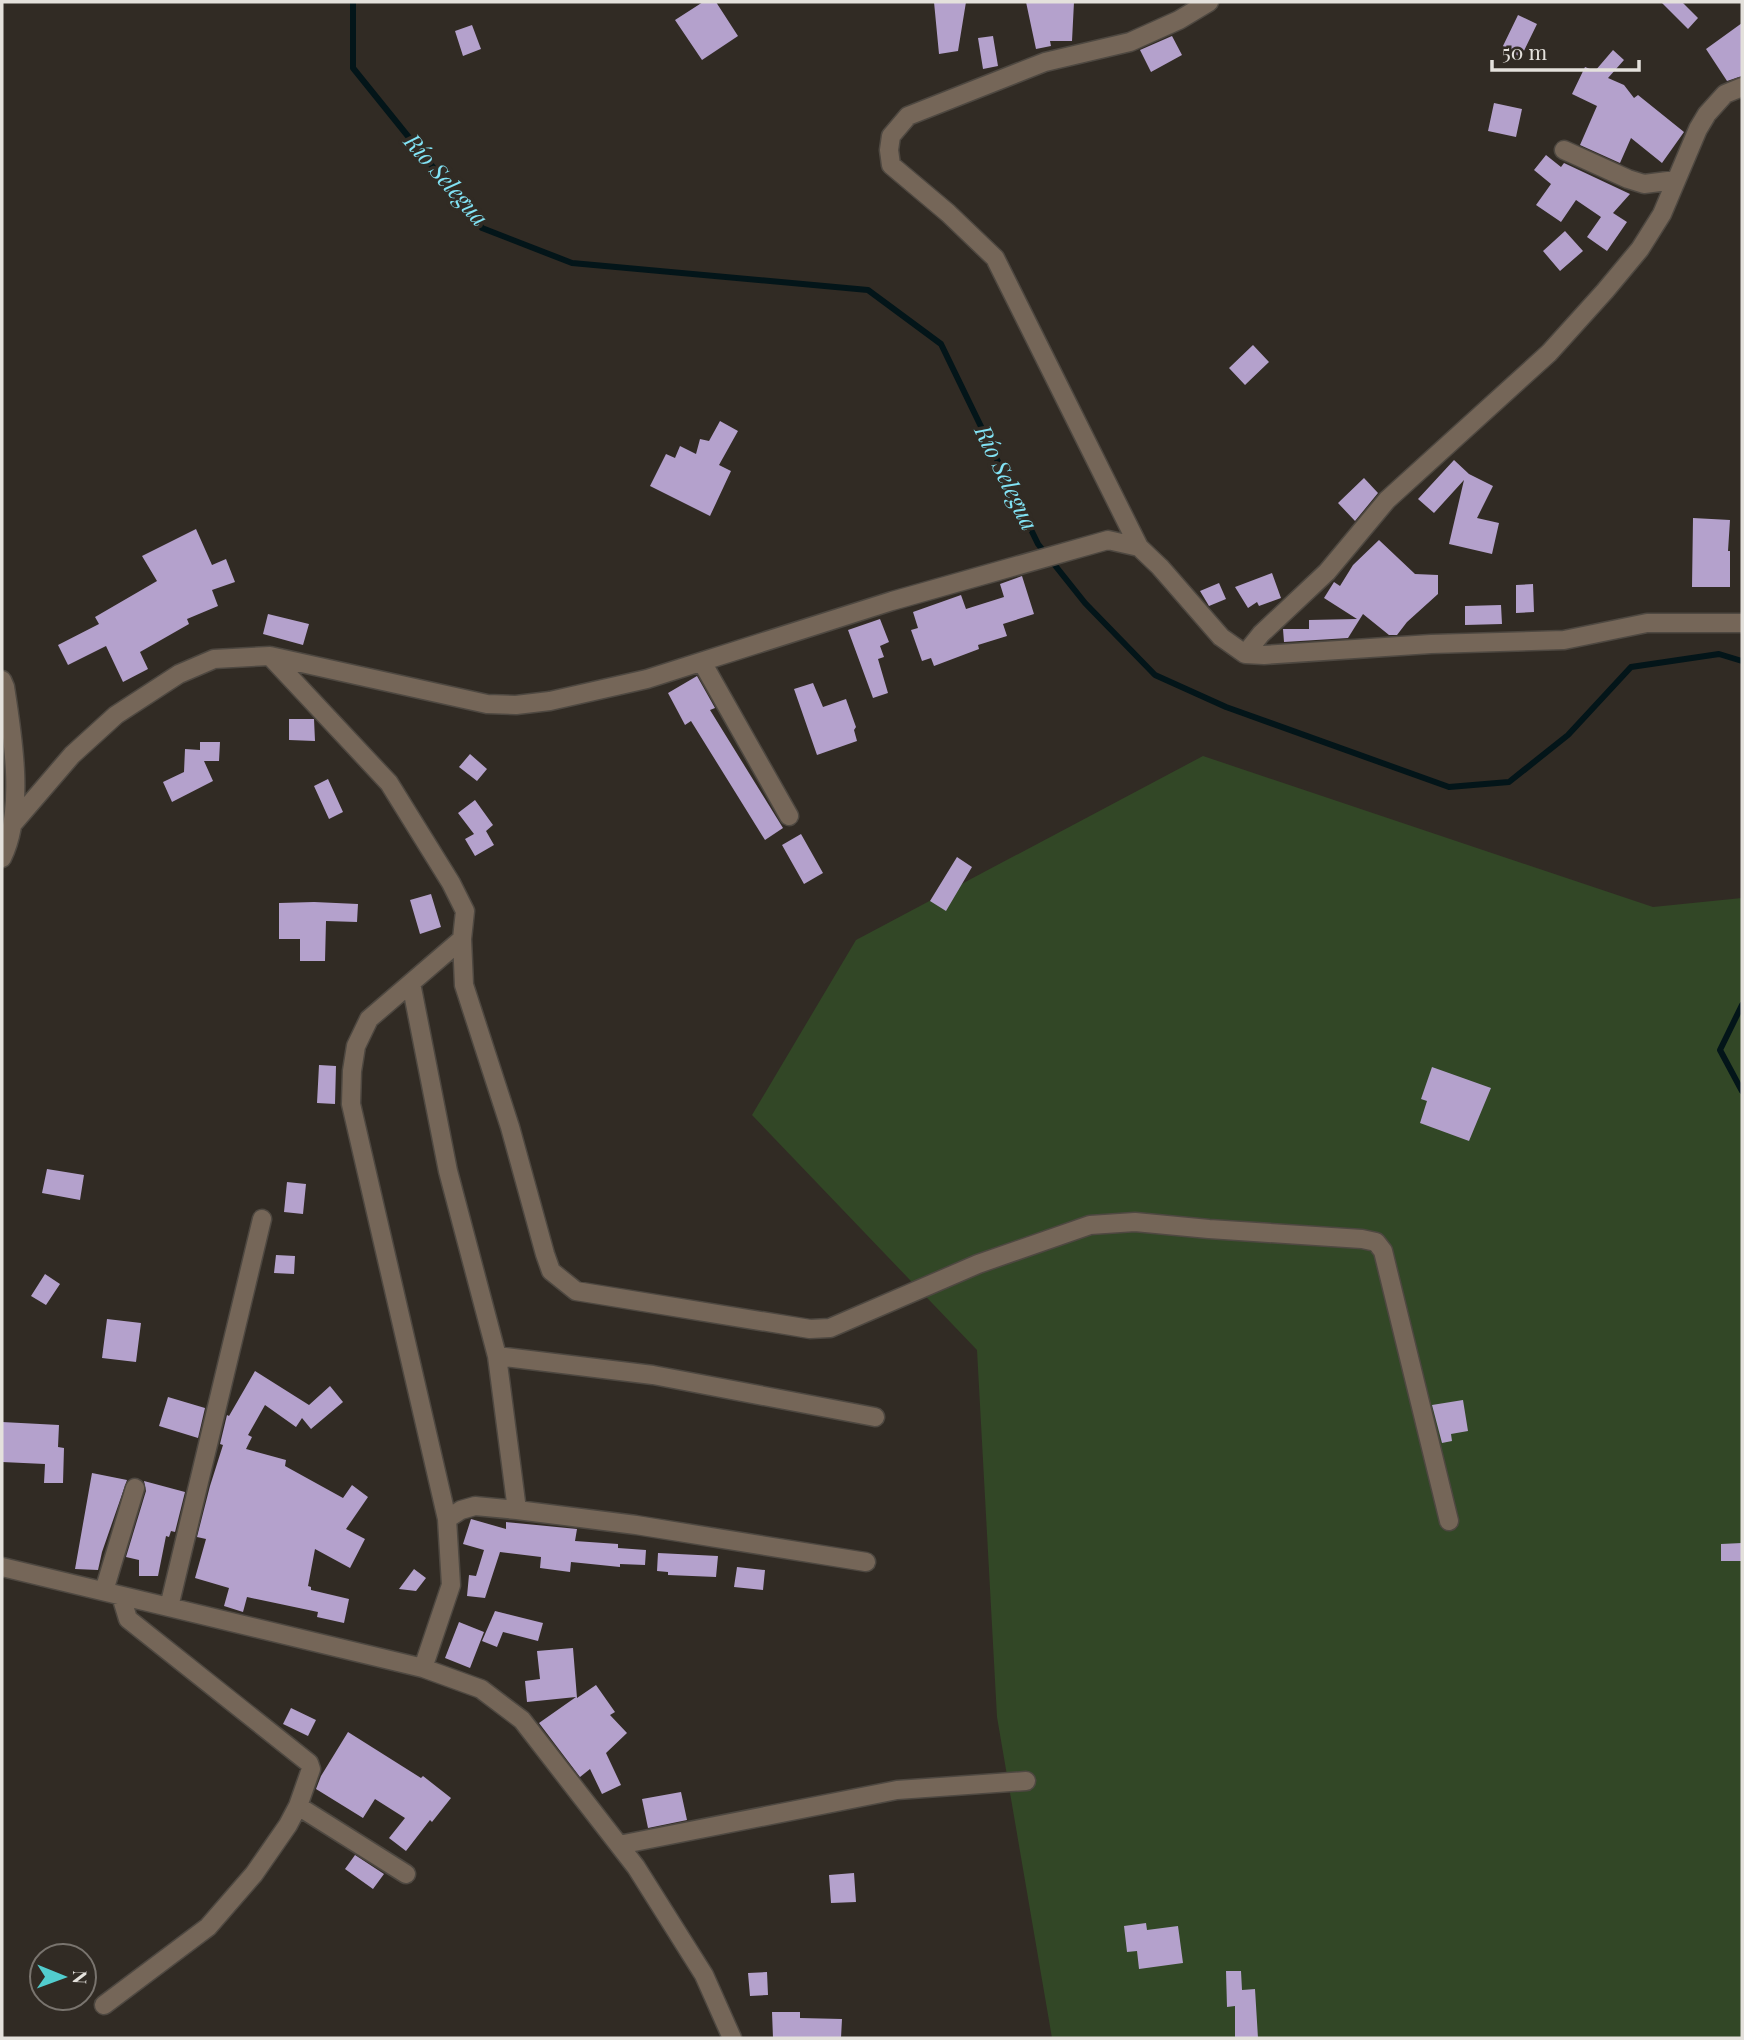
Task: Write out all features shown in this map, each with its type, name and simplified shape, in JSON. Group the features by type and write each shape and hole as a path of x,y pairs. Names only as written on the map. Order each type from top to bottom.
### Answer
{"street":[{"path":"1209,2 1179,20 1130,42 1045,62 908,116 891,136 889,150 891,165 948,213 995,258 1139,547 1221,636 1245,654 1564,640 1647,623 1742,623"},
{"path":"1245,654 1261,634 1327,572 1387,500 1549,353 1640,249 1662,214 1707,114 1726,94 1742,87"},
{"path":"1564,150 1644,184 1676,180"},
{"path":"12,825 72,755 116,715 179,674 214,659 270,656 487,704 516,705 550,701 647,679 892,601 1108,540 1139,547"},
{"path":"270,656 389,783 451,883 465,911 462,939 464,985 510,1127 551,1271 576,1291 810,1329 830,1328 978,1264 1090,1225 1135,1222 1376,1242 1383,1251 1449,1521"},
{"path":"702,662 789,816"},
{"path":"2,680 16,754 12,825 9,845 2,858"},
{"path":"423,1668 451,1585 447,1519 351,1104 352,1071 356,1046 369,1019 462,939"},
{"path":"411,983 448,1171 497,1356 517,1510"},
{"path":"169,1607 262,1219"},
{"path":"497,1356 653,1375 875,1417"},
{"path":"104,2005 208,1927 254,1874 288,1825 310,1774 309,1763 128,1619 113,1594 135,1488"},
{"path":"447,1519 461,1510 475,1506 517,1510 636,1525 866,1562"},
{"path":"2,1567 423,1668 481,1689 522,1720 636,1867 704,1975 732,2038"},
{"path":"618,1845 897,1790 1026,1781"},
{"path":"298,1807 406,1874"}],"green space":[{"path":"1203,756 1653,907 1742,898 1742,2038 1052,2038 997,1717 977,1350 752,1115 856,940"}],"building":[{"path":"703,2 716,2 738,36 702,60 675,20"},
{"path":"934,2 966,2 958,51 939,54"},
{"path":"1026,2 1074,2 1072,41 1050,41 1051,46 1036,49"},
{"path":"1661,2 1682,2 1698,18 1688,29"},
{"path":"1518,15 1537,24 1521,57 1502,48"},
{"path":"1742,23 1742,76 1727,81 1706,49"},
{"path":"472,25 481,49 463,56 455,31"},
{"path":"993,36 998,66 983,69 978,38"},
{"path":"1172,36 1182,55 1151,72 1140,50"},
{"path":"1613,50 1624,60 1608,78 1624,85 1634,98 1638,95 1684,132 1662,163 1631,138 1620,163 1580,145 1597,106 1572,94 1585,67 1595,71"},
{"path":"1494,103 1522,109 1516,137 1488,131"},
{"path":"1546,155 1561,167 1564,163 1630,194 1613,213 1627,222 1607,251 1587,237 1601,217 1576,200 1561,222 1536,205 1551,184 1534,170"},
{"path":"1565,231 1583,251 1560,271 1543,251"},
{"path":"1253,345 1269,362 1245,385 1229,368"},
{"path":"720,421 738,431 719,465 731,471 710,516 650,486 666,454 675,458 680,446 696,454 700,439 709,441"},
{"path":"1454,460 1469,474 1493,486 1477,518 1499,523 1492,554 1449,544 1464,480 1434,513 1418,499"},
{"path":"1364,478 1378,493 1355,521 1338,503"},
{"path":"1693,518 1730,520 1730,587 1692,587"},
{"path":"196,529 212,565 226,559 235,582 212,590 218,606 187,619 189,624 140,652 148,669 123,682 106,646 68,665 58,645 99,624 95,617 157,581 142,556"},
{"path":"1379,540 1415,574 1438,575 1438,594 1407,622 1397,635 1389,635 1363,614 1348,638 1284,642 1283,629 1309,629 1309,620 1357,619 1324,598 1334,582 1340,586 1353,565"},
{"path":"1272,573 1281,598 1259,606 1257,602 1248,608 1235,587"},
{"path":"1022,576 1034,614 1003,624 1007,636 978,645 979,649 934,666 931,658 922,661 911,630 918,628 913,612 961,595 966,609 1004,597 1000,584"},
{"path":"1219,583 1226,599 1209,606 1200,591"},
{"path":"1533,584 1534,612 1516,613 1516,585"},
{"path":"1501,605 1502,624 1465,625 1465,606"},
{"path":"268,614 309,624 303,645 263,634"},
{"path":"880,619 889,642 880,646 884,657 878,659 888,693 873,698 848,630"},
{"path":"697,676 715,708 710,710 783,828 765,840 691,721 685,725 668,693"},
{"path":"813,683 823,707 846,699 856,727 854,730 857,741 817,755 794,689"},
{"path":"289,719 314,719 315,741 289,740"},
{"path":"200,742 220,742 219,761 204,761 213,781 172,802 163,782 184,772 185,749 200,750"},
{"path":"470,754 487,769 477,781 459,767"},
{"path":"328,779 343,812 329,819 314,786"},
{"path":"475,800 493,825 486,831 494,845 475,856 465,839 474,834 458,813"},
{"path":"801,834 823,873 804,884 782,845"},
{"path":"957,857 972,867 946,911 930,901"},
{"path":"431,894 441,927 420,934 410,900"},
{"path":"279,903 358,904 357,922 326,921 325,961 300,961 300,939 279,939"},
{"path":"319,1065 336,1066 335,1104 317,1103"},
{"path":"1432,1067 1491,1088 1469,1141 1420,1123 1427,1101 1421,1099"},
{"path":"47,1169 84,1175 80,1200 42,1193"},
{"path":"287,1182 306,1184 303,1214 284,1212"},
{"path":"276,1255 295,1256 294,1274 274,1273"},
{"path":"45,1274 60,1284 46,1305 31,1296"},
{"path":"107,1319 141,1323 136,1362 102,1358"},
{"path":"255,1371 309,1405 330,1386 343,1402 311,1429 302,1418 296,1427 265,1405 248,1435 252,1437 246,1449 286,1460 285,1466 343,1498 352,1485 368,1497 346,1529 365,1539 350,1568 315,1549 308,1586 311,1590 349,1599 344,1623 317,1617 318,1612 247,1597 243,1612 224,1606 229,1588 195,1578 206,1539 197,1537 223,1445 220,1444 227,1415 229,1416"},
{"path":"168,1397 205,1408 198,1438 159,1426"},
{"path":"1463,1400 1468,1431 1451,1434 1452,1441 1442,1443 1432,1405"},
{"path":"2,1422 59,1425 58,1447 64,1448 63,1483 44,1483 45,1464 2,1462"},
{"path":"92,1473 127,1480 98,1570 75,1569"},
{"path":"144,1481 185,1492 175,1532 171,1531 169,1537 166,1536 158,1576 139,1576 139,1560 126,1557 146,1491"},
{"path":"471,1519 506,1529 506,1522 577,1529 575,1541 618,1544 618,1548 646,1550 645,1565 620,1564 620,1567 571,1562 570,1572 540,1568 541,1557 500,1552 485,1598 467,1596 469,1575 476,1576 484,1550 463,1544"},
{"path":"1742,1543 1742,1561 1721,1561 1721,1544"},
{"path":"658,1553 718,1556 716,1577 668,1575 668,1572 657,1571"},
{"path":"737,1567 765,1570 763,1590 734,1587"},
{"path":"414,1569 426,1578 416,1591 399,1589"},
{"path":"495,1611 543,1623 538,1641 503,1632 497,1647 482,1641"},
{"path":"459,1622 484,1632 470,1668 445,1658"},
{"path":"573,1648 577,1698 596,1685 615,1712 610,1715 627,1733 606,1753 621,1785 602,1794 590,1769 580,1777 539,1723 576,1697 527,1702 525,1681 540,1679 537,1651"},
{"path":"291,1708 316,1720 308,1736 283,1724"},
{"path":"348,1732 421,1778 423,1776 451,1798 406,1851 389,1838 405,1818 375,1799 363,1818 316,1789"},
{"path":"681,1792 687,1820 648,1828 642,1799"},
{"path":"355,1855 384,1874 373,1889 345,1869"},
{"path":"854,1873 856,1902 831,1903 829,1875"},
{"path":"1146,1923 1147,1930 1178,1926 1183,1963 1139,1969 1137,1951 1127,1952 1124,1926"},
{"path":"1226,1971 1241,1971 1242,1990 1255,1989 1258,2038 1235,2038 1235,2006 1227,2007"},
{"path":"767,1972 768,1995 750,1996 748,1973"},
{"path":"772,2012 800,2012 800,2018 842,2019 841,2038 773,2038"}],"waterway":[{"name":"Río Selegua","path":"353,2 353,68 482,228 572,263 868,290 941,344 1038,544 1085,603 1155,675 1226,707 1449,787 1509,782 1568,735 1631,667 1719,654 1742,661"},
{"name":"Río Selegua","path":"1742,1005 1720,1050 1742,1091"}]}
